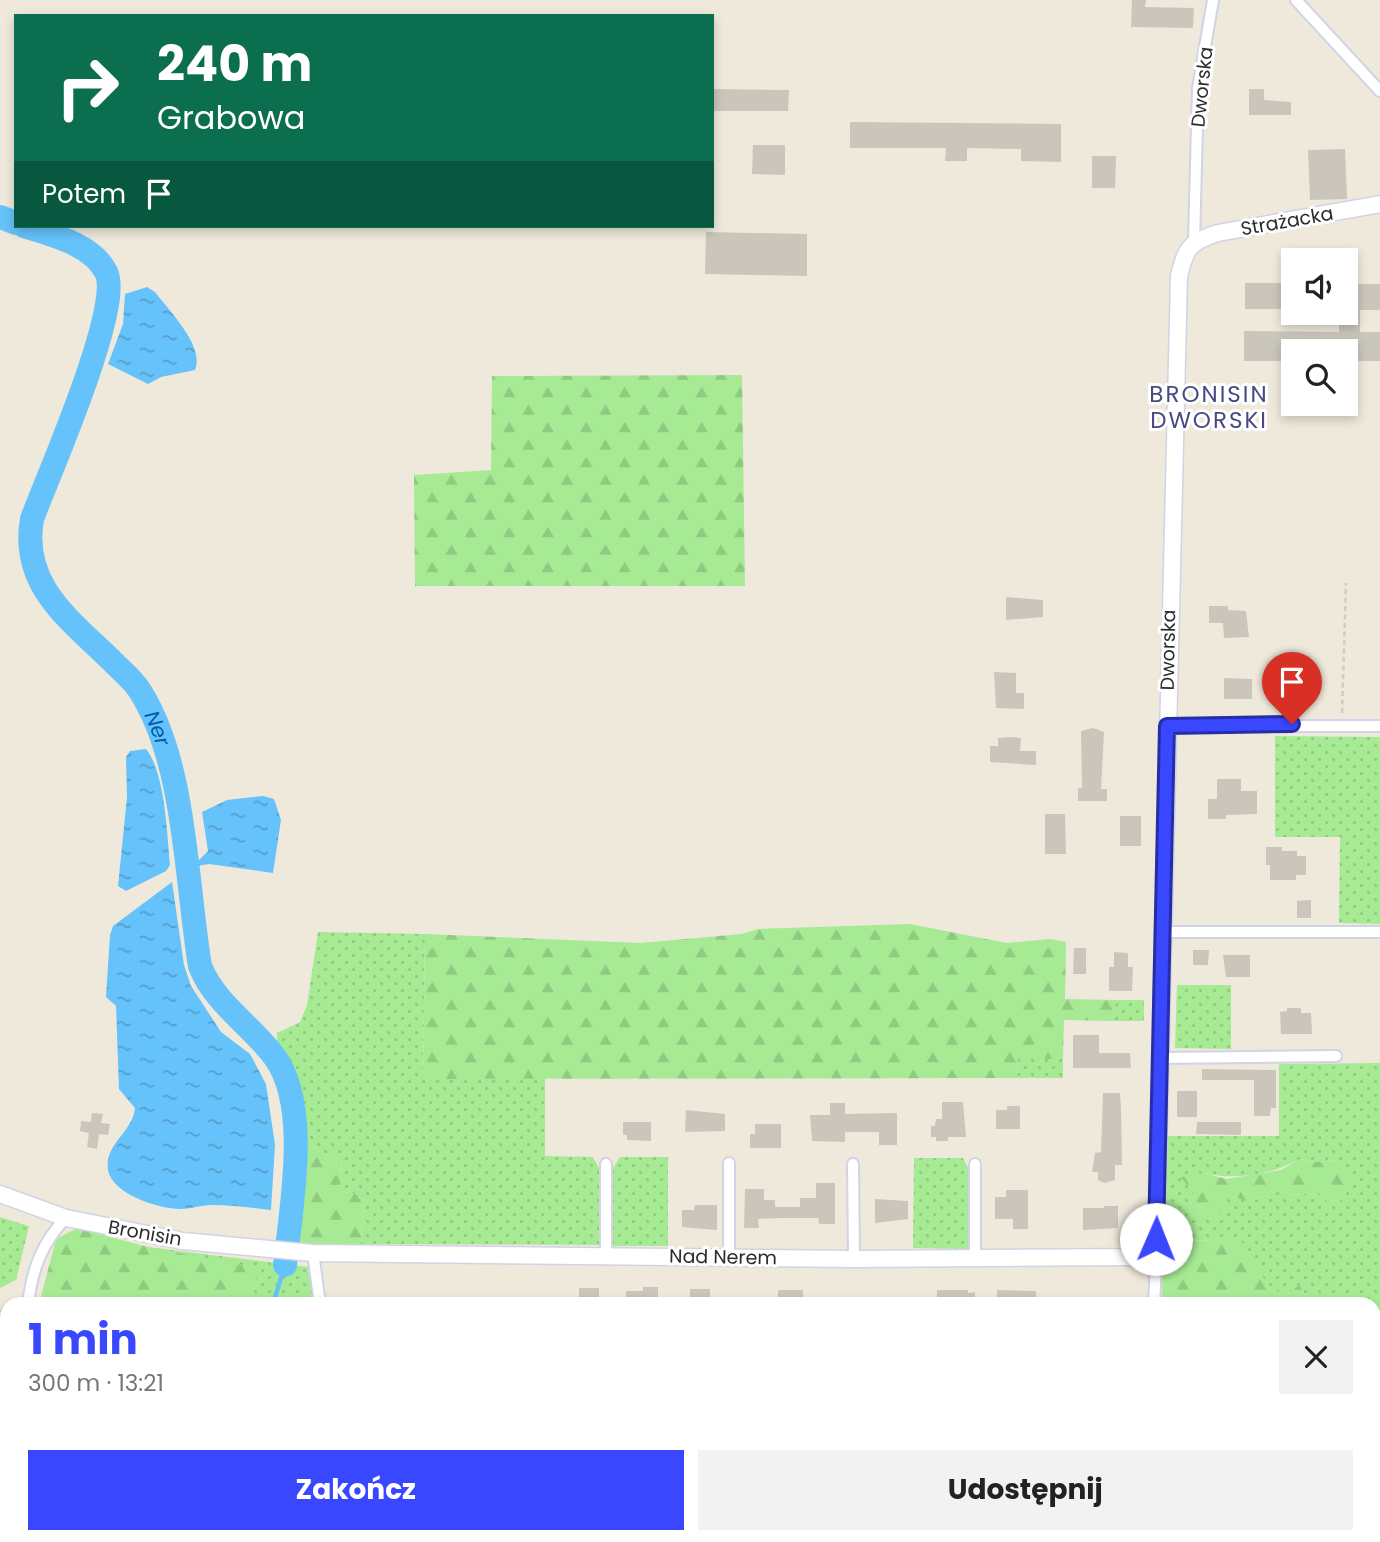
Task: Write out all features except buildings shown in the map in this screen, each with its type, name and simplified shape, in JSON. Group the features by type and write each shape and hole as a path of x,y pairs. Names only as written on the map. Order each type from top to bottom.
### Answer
{"street":[{"name":"Dworska","path":"1154,1297 1156,1265 1152,1253 1156,1239 1175,321 1179,276 1184,255 1194,241 1198,88 1213,0"},
{"path":"1296,0 1380,91"},
{"name":"Strażacka","path":"1194,241 1218,233 1380,204"},
{"path":"1167,726 1380,726"},
{"path":"1162,932 1380,932"},
{"path":"1159,1058 1336,1056"},
{"path":"729,1163 729,1257"},
{"path":"606,1164 606,1256"},
{"path":"853,1164 853,1259"},
{"path":"975,1164 975,1259"},
{"name":"Bronisin","path":"0,1194 66,1218 183,1241 287,1250"},
{"path":"29,1297 47,1237 66,1218"},
{"name":"Nad Nerem","path":"287,1250 313,1253 853,1259 1132,1257 1152,1253"},
{"path":"313,1253 319,1297"}],"path":[{"path":"1342,724 1346,583"}],"green space":[{"path":"742,375 745,586 415,586 414,475 491,470 492,376"},
{"path":"1275,736 1380,737 1380,924 1339,923 1340,837 1275,837"},
{"path":"910,924 1007,943 1050,939 1066,942 1065,999 1117,1000 1110,1021 1064,1020 1063,1059 1018,1059 1017,1078 423,1079 425,934 640,943 742,934 758,929"},
{"path":"318,932 425,934 423,1079 545,1078 545,1156 593,1157 600,1170 600,1245 361,1244 363,1200 356,1194 340,1191 342,1161 303,1143 295,1103 277,1045 277,1033 300,1022 307,1005"},
{"path":"1177,985 1231,985 1231,1049 1175,1048"},
{"path":"1117,1000 1144,1000 1144,1021 1110,1021"},
{"path":"1018,1059 1063,1059 1063,1078 1017,1078"},
{"path":"1380,1063 1380,1297 1307,1297 1299,1285 1287,1295 1270,1289 1241,1242 1186,1240 1163,1245 1164,1136 1279,1136 1279,1064","holes":["1300,1159 1317,1162 1335,1160 1350,1186 1342,1200 1328,1202 1319,1193 1291,1195 1271,1190 1267,1196 1248,1202 1227,1194 1184,1210 1205,1173 1254,1175 1278,1169"]},
{"path":"303,1143 342,1161 340,1191 356,1194 363,1200 361,1244 327,1248 292,1241"},
{"path":"620,1157 668,1157 668,1246 612,1246 613,1168"},
{"path":"914,1158 963,1158 969,1170 969,1249 913,1248"},
{"path":"1300,1159 1317,1162 1335,1160 1349,1169 1350,1186 1342,1200 1328,1202 1319,1193 1291,1195 1271,1190 1267,1196 1248,1202 1227,1194 1223,1196 1227,1204 1216,1217 1191,1216 1183,1210 1193,1193 1181,1177 1205,1173 1226,1179 1281,1170"},
{"path":"0,1217 29,1226 16,1280 0,1288"},
{"path":"77,1228 148,1247 262,1269 244,1297 41,1297 56,1239"},
{"path":"1186,1240 1242,1242 1270,1289 1287,1295 1299,1285 1307,1297 1162,1297 1163,1246"},
{"path":"148,1247 308,1267 313,1297 108,1297"}],"water":[{"path":"147,287 155,292 184,329 195,350 197,361 195,370 161,377 148,384 108,364 123,324 125,294"},
{"path":"146,749 161,788 170,865 166,871 126,891 118,886 127,797 126,757 130,751"},
{"path":"263,796 274,799 281,820 273,873 209,864 197,866 197,862 208,851 202,812 227,800"},
{"path":"172,882 184,965 191,986 221,1032 250,1054 266,1084 275,1145 271,1210 219,1205 180,1209 160,1206 127,1193 111,1179 108,1170 110,1153 129,1124 135,1108 119,1089 116,1006 106,997 110,935 113,926"}],"waterway":[{"name":"Ner","path":"0,217 14,222"},
{"name":"Ner","path":"30,228 59,237 91,254 106,272 109,290 94,354 67,432 32,519 30,543 34,564 53,601 135,684 155,720 176,788 200,966 224,1003 274,1056 285,1077 292,1101 296,1157 285,1265"},
{"name":"Ner","path":"275,1297 285,1265"}],"district":[{"name":"BRONISIN DWORSKI","path":"1209,407"}],"route":[{"path":"1156,1239 1167,726 1292,724"}]}
